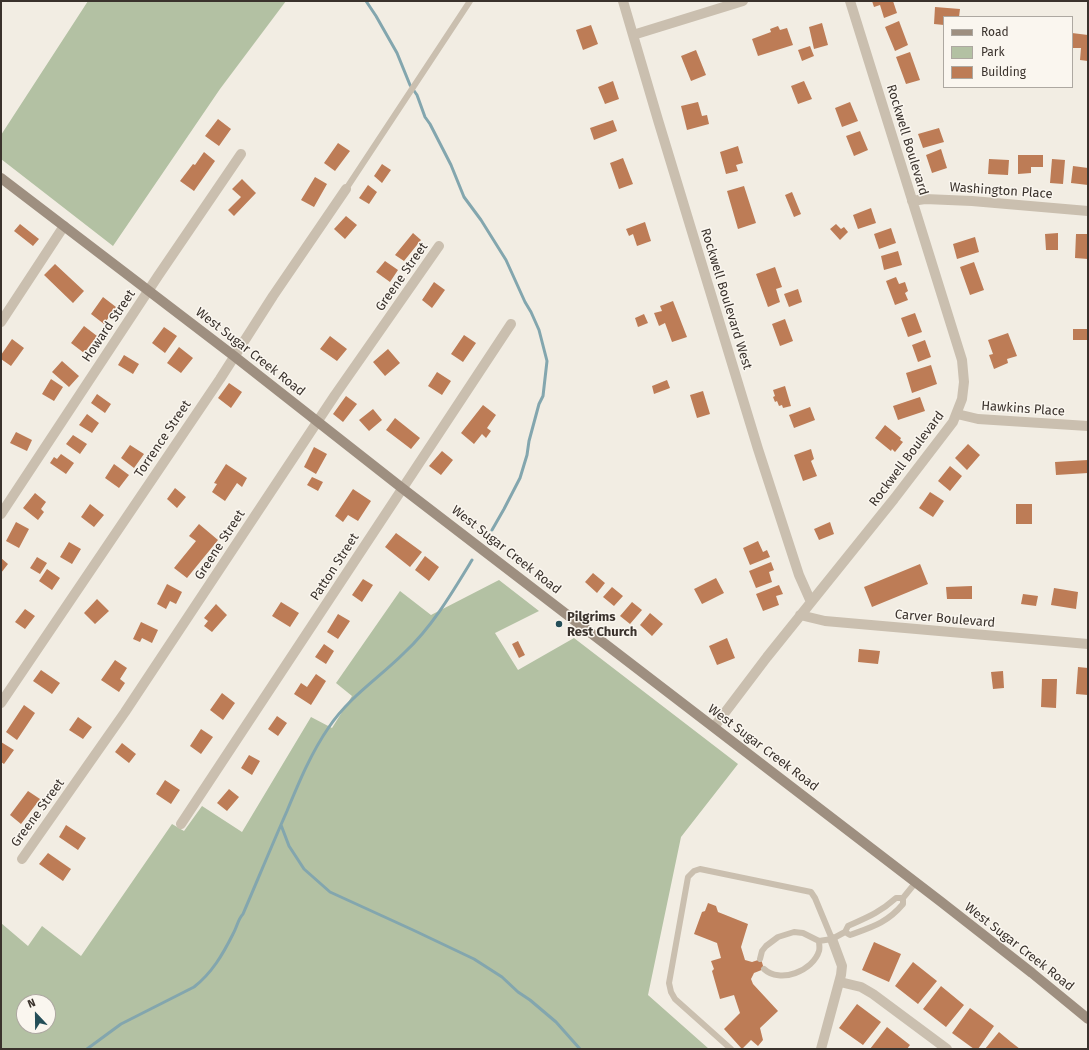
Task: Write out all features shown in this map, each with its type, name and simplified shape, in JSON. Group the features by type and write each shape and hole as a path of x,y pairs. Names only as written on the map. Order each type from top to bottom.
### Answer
{"main road":[{"name":"West Sugar Creek Road","path":"1,178 916,882 1032,972 1088,1019"}],"street":[{"name":"Rockwell Boulevard West","path":"623,1 761,457 799,575 811,602"},
{"path":"633,35 743,1"},
{"name":"Rockwell Boulevard","path":"714,727 767,657 953,422 962,399 964,382 962,360 850,1"},
{"name":"Howard Street","path":"1,514 148,291 241,154"},
{"name":"Torrence Street","path":"1,703 346,189"},
{"name":"Washington Place","path":"912,201 925,199 972,201 1088,211"},
{"path":"1,322 64,226"},
{"name":"Greene Street","path":"22,858 130,706 318,421 439,246"},
{"name":"Patton Street","path":"181,824 511,324"},
{"name":"Hawkins Place","path":"957,414 978,419 1088,426"},
{"name":"Carver Boulevard","path":"800,615 825,622 1088,644"},
{"path":"822,1049 840,982 842,966 832,939"},
{"path":"840,982 861,987 873,994 947,1049"}],"lane":[{"path":"346,189 470,1"},
{"path":"731,1049 675,999 668,983 688,877 694,871 700,869 811,892 815,898 832,939"},
{"path":"845,932 850,935 874,927 887,920 903,904 903,898 916,882"},
{"path":"760,960 762,951 778,937 794,932 803,933 819,941 832,939 845,932 848,926 874,915 896,898 903,898"},
{"path":"764,969 769,974 786,976 803,969 812,963 820,950 819,941"}],"green space":[{"path":"88,1 286,1 220,89 113,246 1,159 1,135"},
{"path":"499,580 539,611 495,633 518,670 574,638 738,764 681,837 648,995 709,1049 1,1049 1,923 28,946 42,926 81,956 172,824 184,831 202,806 242,832 311,717 332,728 352,696 336,683 400,591 431,615"}],"building":[{"path":"872,1 893,1 897,13 884,18 880,5 874,7"},
{"path":"935,7 960,9 959,16 943,16 943,25 934,24"},
{"path":"899,21 908,45 895,51 885,27"},
{"path":"822,23 828,45 814,49 809,27"},
{"path":"591,25 598,44 583,50 576,30"},
{"path":"778,26 780,30 787,28 793,45 758,56 752,39 771,32 770,29"},
{"path":"1073,33 1088,35 1088,61 1080,60 1081,48 1073,48"},
{"path":"810,46 814,56 802,61 798,50"},
{"path":"696,50 706,75 691,81 681,56"},
{"path":"910,52 920,80 906,84 896,57"},
{"path":"613,81 619,99 605,104 598,87"},
{"path":"804,81 812,99 798,104 791,86"},
{"path":"698,102 702,116 707,115 709,124 687,130 681,106"},
{"path":"850,102 858,121 842,127 835,108"},
{"path":"218,119 231,129 219,146 205,136"},
{"path":"613,120 617,131 594,140 590,128"},
{"path":"939,128 944,142 923,148 918,134"},
{"path":"860,131 868,150 854,156 846,136"},
{"path":"338,143 350,151 335,171 324,163"},
{"path":"738,146 743,163 736,165 738,171 726,174 720,152"},
{"path":"941,149 947,168 932,173 926,155"},
{"path":"204,152 215,161 194,191 180,181 193,164 195,165"},
{"path":"1018,155 1043,155 1043,167 1031,167 1031,173 1018,174"},
{"path":"623,158 633,184 619,189 610,163"},
{"path":"989,159 1009,160 1008,175 988,174"},
{"path":"1052,159 1065,160 1063,184 1050,183"},
{"path":"382,164 391,170 382,183 374,176"},
{"path":"1073,166 1088,168 1088,185 1071,183"},
{"path":"315,177 327,184 314,207 301,200"},
{"path":"242,179 256,193 234,216 228,210 241,197 232,189"},
{"path":"368,185 377,192 369,204 359,198"},
{"path":"744,186 756,223 738,229 727,191"},
{"path":"792,192 801,214 794,217 785,195"},
{"path":"871,208 876,223 858,229 853,215"},
{"path":"346,216 357,225 345,239 334,229"},
{"path":"645,222 651,241 637,246 633,234 629,236 626,229"},
{"path":"20,224 39,239 33,246 14,231"},
{"path":"836,224 841,229 844,227 848,232 840,240 830,229"},
{"path":"891,228 896,243 879,249 874,234"},
{"path":"413,233 421,240 404,261 395,255"},
{"path":"1058,233 1058,250 1046,250 1045,234"},
{"path":"1076,234 1088,234 1088,259 1075,258"},
{"path":"975,237 979,252 957,259 953,244"},
{"path":"898,251 902,265 884,270 881,256"},
{"path":"385,261 398,270 390,282 376,272"},
{"path":"974,262 984,290 970,295 960,267"},
{"path":"55,264 84,291 73,303 44,275"},
{"path":"775,267 782,287 776,289 780,302 768,307 756,274"},
{"path":"896,277 899,284 905,282 908,291 905,293 908,300 895,305 886,281"},
{"path":"434,282 445,290 432,308 422,300"},
{"path":"798,289 802,302 789,307 784,294"},
{"path":"103,297 116,307 104,324 91,314"},
{"path":"673,301 687,337 672,342 665,323 659,326 654,313 662,311 660,306"},
{"path":"915,313 922,332 908,337 901,318"},
{"path":"644,314 648,323 638,327 635,318"},
{"path":"785,319 793,341 780,346 772,324"},
{"path":"84,326 97,336 84,353 71,343"},
{"path":"164,327 177,336 165,353 152,343"},
{"path":"1073,329 1088,329 1088,340 1073,340"},
{"path":"1008,333 1017,356 1007,359 1008,363 994,369 989,355 993,354 988,340"},
{"path":"464,335 476,343 463,362 451,354"},
{"path":"330,336 347,349 337,361 320,349"},
{"path":"12,339 24,348 11,366 1,359 1,355"},
{"path":"925,340 931,357 918,362 912,345"},
{"path":"179,347 193,358 181,373 167,363"},
{"path":"388,349 400,363 385,376 373,362"},
{"path":"124,355 139,364 133,374 118,365"},
{"path":"62,361 79,376 69,387 52,372"},
{"path":"931,365 937,384 912,393 906,373"},
{"path":"437,372 451,381 442,395 428,386"},
{"path":"51,379 63,387 54,401 42,394"},
{"path":"667,380 670,388 654,394 652,386"},
{"path":"229,383 242,392 231,408 218,398"},
{"path":"785,386 791,406 783,408 782,405 779,406 777,401 775,402 773,390"},
{"path":"703,391 710,414 697,418 690,395"},
{"path":"97,394 111,404 105,413 91,403"},
{"path":"346,396 357,404 343,422 333,414"},
{"path":"920,397 925,411 898,420 893,406"},
{"path":"483,405 496,415 487,428 491,431 486,438 482,434 474,444 461,433"},
{"path":"810,407 815,420 794,428 789,415"},
{"path":"373,409 382,420 369,431 359,420"},
{"path":"87,414 99,423 92,433 79,425"},
{"path":"395,418 420,438 411,449 386,430"},
{"path":"885,425 901,438 900,440 903,442 895,452 892,449 891,451 875,438"},
{"path":"16,432 32,440 27,451 10,443"},
{"path":"73,435 87,444 80,454 66,444"},
{"path":"968,444 980,455 967,470 955,458"},
{"path":"130,445 144,454 134,468 121,458"},
{"path":"314,447 327,454 316,474 304,467"},
{"path":"811,449 814,459 811,461 817,476 803,481 794,455"},
{"path":"442,451 453,460 441,475 429,466"},
{"path":"61,454 74,463 66,474 50,463 54,457 57,459"},
{"path":"1088,460 1088,473 1056,475 1055,462"},
{"path":"114,464 129,475 119,488 105,478"},
{"path":"226,464 247,478 242,487 237,483 225,501 212,492 217,484 214,483"},
{"path":"950,466 962,476 950,491 938,481"},
{"path":"312,477 323,482 318,491 307,485"},
{"path":"175,488 186,497 177,508 167,499"},
{"path":"353,489 371,501 358,521 348,515 343,522 335,516"},
{"path":"930,492 944,501 933,517 919,508"},
{"path":"35,493 46,502 41,509 44,512 38,520 23,508"},
{"path":"90,504 104,515 94,527 81,517"},
{"path":"1016,504 1032,504 1032,524 1016,524"},
{"path":"16,522 29,529 19,548 6,541"},
{"path":"830,522 834,534 819,540 814,529"},
{"path":"199,524 218,540 187,578 174,568 196,541 189,536"},
{"path":"396,533 422,552 410,567 385,547"},
{"path":"758,541 763,552 767,550 770,557 750,565 743,548"},
{"path":"69,542 81,549 72,564 60,557"},
{"path":"425,556 439,567 429,581 415,570"},
{"path":"37,557 47,563 40,574 30,568"},
{"path":"1,558 8,564 1,573"},
{"path":"771,562 774,570 769,572 772,582 756,588 749,571"},
{"path":"920,564 928,584 872,607 864,587"},
{"path":"47,569 60,578 52,590 39,581"},
{"path":"593,573 605,583 597,593 585,582"},
{"path":"716,578 724,593 702,604 694,589"},
{"path":"363,579 373,585 362,602 352,595"},
{"path":"167,584 182,592 176,604 170,601 166,609 157,604"},
{"path":"779,585 783,594 776,596 779,605 763,611 756,594"},
{"path":"972,586 972,599 947,599 946,587"},
{"path":"612,587 623,596 614,606 603,597"},
{"path":"1054,588 1078,592 1076,609 1051,605"},
{"path":"1023,594 1038,596 1036,606 1021,604"},
{"path":"97,599 109,611 95,624 84,613"},
{"path":"281,602 299,613 290,627 272,616"},
{"path":"632,602 642,610 630,624 620,616"},
{"path":"216,604 227,615 212,632 204,626 208,621 204,618"},
{"path":"25,609 35,616 25,629 15,622"},
{"path":"650,613 663,624 652,636 640,625"},
{"path":"338,614 350,621 338,639 327,632"},
{"path":"141,622 158,630 152,643 142,638 140,642 133,639"},
{"path":"727,638 735,658 717,665 709,646"},
{"path":"518,641 525,655 519,658 512,644"},
{"path":"324,644 334,651 326,664 315,657"},
{"path":"859,649 880,651 878,664 858,662"},
{"path":"115,660 127,668 120,679 125,683 119,692 101,680"},
{"path":"1078,667 1088,668 1088,695 1076,694"},
{"path":"41,670 60,683 52,694 33,681"},
{"path":"1003,671 1004,688 993,689 991,672"},
{"path":"316,674 326,681 311,705 294,694 301,683 307,687"},
{"path":"1042,679 1057,679 1056,708 1041,707"},
{"path":"222,693 235,703 223,720 210,710"},
{"path":"24,705 35,713 17,740 6,732"},
{"path":"277,716 287,723 278,736 268,729"},
{"path":"78,717 92,727 83,739 69,730"},
{"path":"201,729 213,737 201,754 190,746"},
{"path":"1,742 14,750 4,764 1,762"},
{"path":"122,743 136,754 129,763 115,752"},
{"path":"249,755 260,761 252,775 241,768"},
{"path":"165,780 180,790 171,804 156,794"},
{"path":"229,789 239,797 227,811 217,803"},
{"path":"28,791 40,799 21,824 10,815"},
{"path":"66,825 86,838 78,850 59,837"},
{"path":"48,853 71,869 63,881 39,864"},
{"path":"708,903 716,906 718,912 748,924 741,947 745,960 752,962 761,959 764,969 754,973 751,979 753,984 778,1011 760,1028 763,1040 758,1046 751,1040 742,1049 724,1029 740,1013 734,995 720,999 712,971 714,969 711,961 721,958 717,943 694,934 702,912 705,911"},
{"path":"874,942 901,954 889,982 862,970"},
{"path":"913,962 937,981 918,1004 895,986"},
{"path":"941,986 964,1005 946,1027 923,1009"},
{"path":"857,1004 881,1022 863,1045 839,1028"},
{"path":"970,1008 994,1026 978,1049 974,1049 952,1033"},
{"path":"887,1027 910,1045 907,1049 870,1049"},
{"path":"999,1032 1011,1042 1020,1049 985,1049"}],"waterway":[{"path":"366,1 397,53 410,85 417,95 425,117 451,165 464,197 481,220 506,260 539,330 547,361 543,396 539,404 520,478 492,530"},
{"path":"87,1049 121,1024 194,987 212,969 225,949 243,914 311,757 329,727 346,706 424,632 433,621 472,560"},
{"path":"281,825 289,846 304,869 330,892 474,959 502,977 518,992 556,1022 580,1049"}],"place":[{"name":"Pilgrims Rest Church","path":"559,624"}]}
